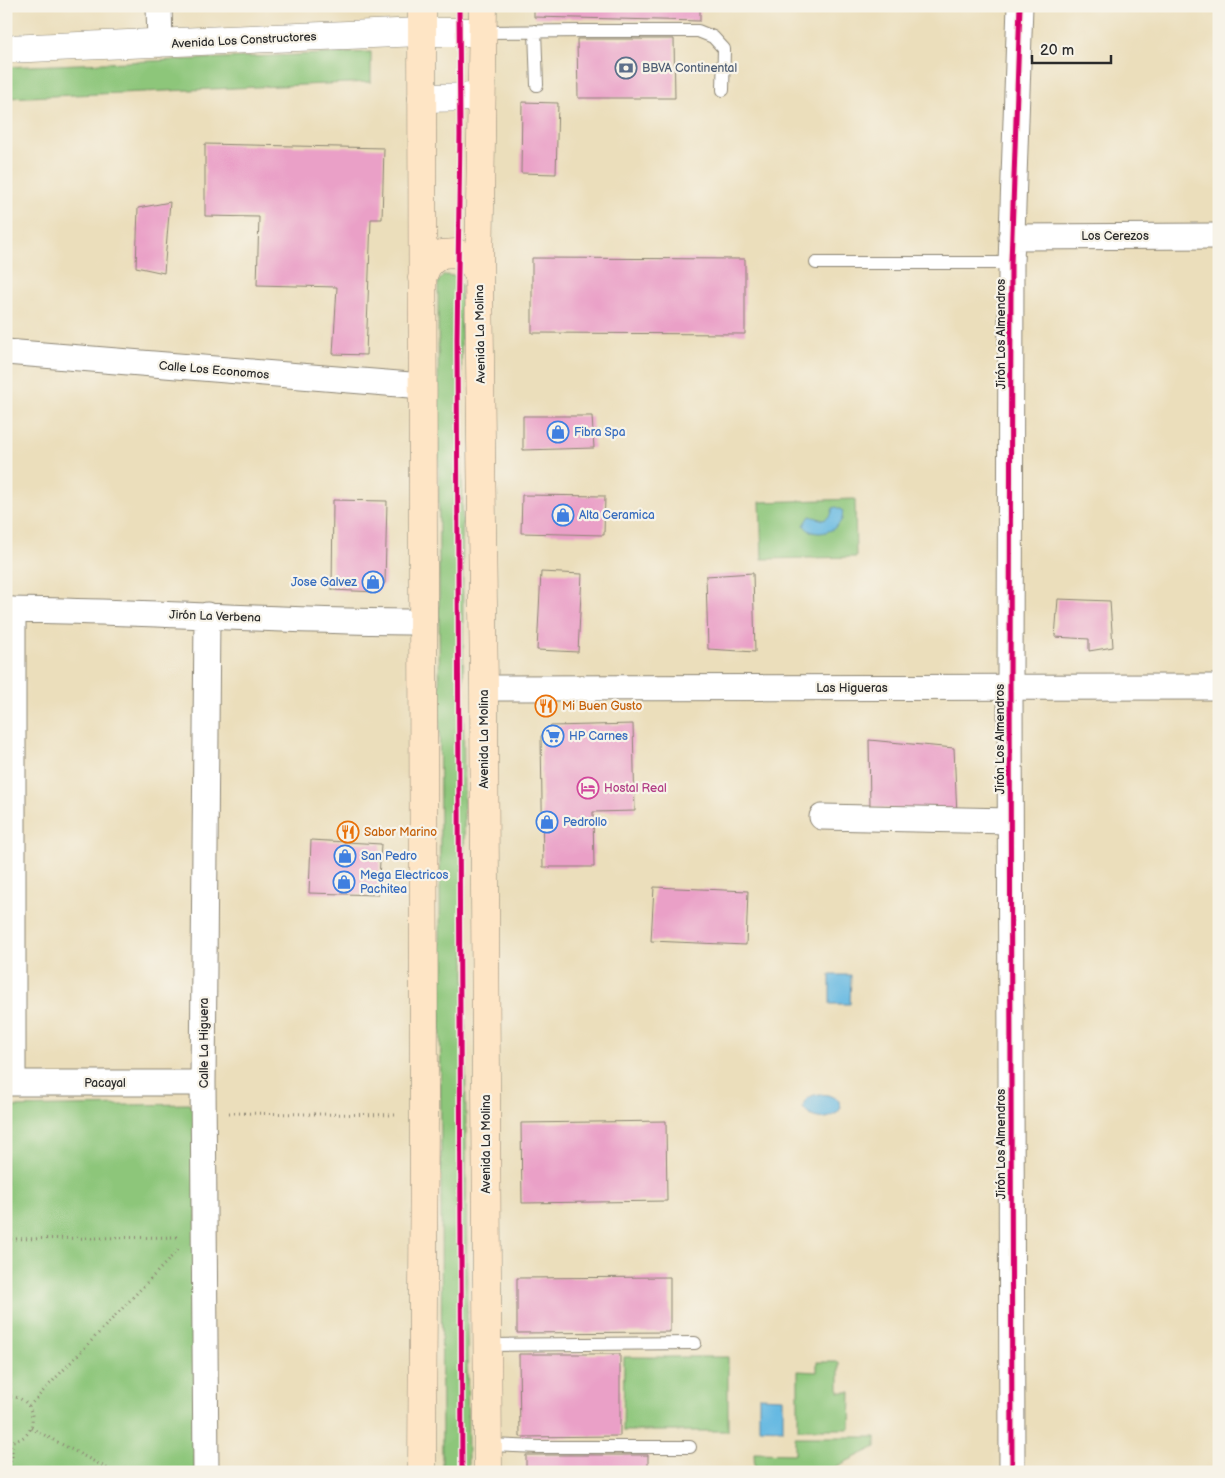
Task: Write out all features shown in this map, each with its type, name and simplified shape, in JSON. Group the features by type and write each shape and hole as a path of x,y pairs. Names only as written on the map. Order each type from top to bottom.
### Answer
{"main road":[{"path":"422,19 424,1115 422,1472"},
{"name":"Avenida La Molina","path":"483,19 479,275 484,688 488,1472"},
{"path":"422,278 428,264 441,254 457,253 471,261 479,275"}],"street":[{"path":"159,6 160,44"},
{"name":"Jirón Los Almendros","path":"1012,1472 1011,237 1020,6"},
{"name":"Avenida Los Constructores","path":"6,49 160,44 422,19 483,19"},
{"path":"422,98 481,97"},
{"name":"Los Cerezos","path":"1011,237 1219,236"},
{"name":"Calle Los Economos","path":"6,352 423,386"},
{"path":"9,1083 10,610"},
{"name":"Jirón La Verbena","path":"10,610 207,615 332,622 423,622"},
{"name":"Calle La Higuera","path":"206,1472 198,1236 204,1113 207,615"},
{"name":"Las Higueras","path":"484,688 1219,688"},
{"path":"822,817 1010,821"},
{"name":"Pacayal","path":"9,1083 203,1083"}],"lane":[{"path":"483,19 535,31 698,31 714,37 724,48 723,90"},
{"path":"535,31 537,85"},
{"path":"816,263 1011,264"},
{"path":"487,1345 695,1343"},
{"path":"488,1445 690,1447"}],"path":[{"path":"204,1113 424,1115"},
{"path":"6,1442 22,1439 31,1428 33,1421 29,1406 17,1397 8,1396 7,1238 198,1236"},
{"path":"29,1406 198,1236"},
{"path":"31,1428 114,1472"},
{"path":"12,1442 12,1472"}],"green space":[{"path":"371,52 371,82 6,98 6,67"},
{"path":"444,275 456,276 461,285 468,1472 442,1472 438,282"},
{"path":"855,499 856,557 762,559 760,502"},
{"path":"189,1104 197,1115 195,1472 6,1472 6,1107"},
{"path":"624,1357 728,1357 728,1431 623,1431"},
{"path":"817,1362 839,1362 839,1392 851,1392 850,1429 798,1429 798,1371 817,1372"},
{"path":"795,1437 876,1437 876,1447 825,1472 755,1472 754,1453 795,1454"}],"water":[{"path":"836,507 843,511 842,519 835,528 818,533 812,532 804,525 810,516 824,520 831,515 833,508"},
{"path":"830,975 851,975 850,1004 830,1004"},
{"path":"820,1094 838,1099 841,1107 838,1112 828,1118 816,1118 806,1112 803,1107 805,1101 811,1096"},
{"path":"759,1397 783,1398 783,1429 759,1428"}],"building":[{"path":"534,6 700,6 700,21 534,17"},
{"name":"BBVA Continental","path":"577,39 674,39 675,98 578,98"},
{"path":"522,102 558,103 556,174 521,173"},
{"path":"205,144 384,148 382,219 371,219 366,355 333,354 337,287 257,285 259,217 205,216"},
{"path":"170,202 164,273 136,267 138,208"},
{"path":"532,258 745,259 745,334 532,333"},
{"name":"Fibra Spa","path":"523,416 592,416 594,448 523,450"},
{"name":"Alta Ceramica","path":"522,495 605,496 604,535 521,533"},
{"path":"333,500 387,501 385,583 377,592 332,590"},
{"path":"541,572 582,574 578,652 537,650"},
{"path":"753,573 755,652 708,649 706,576"},
{"path":"1058,599 1110,601 1113,647 1089,651 1089,639 1055,637"},
{"path":"633,724 635,811 593,812 594,867 543,867 541,736 551,726"},
{"path":"869,740 954,748 957,815 870,807"},
{"path":"311,840 381,844 378,895 309,893"},
{"path":"654,887 748,891 746,945 651,941"},
{"path":"666,1121 667,1201 522,1203 521,1123"},
{"path":"670,1277 670,1332 517,1333 517,1278"},
{"path":"519,1354 620,1354 620,1436 520,1437"},
{"path":"526,1455 648,1455 648,1472 526,1472"}],"cycle path":[{"path":"459,6 460,135 457,339 462,1472"},
{"path":"1012,1472 1011,263 1020,6"}],"place":[{"name":"BBVA Continental","path":"626,68"},
{"name":"Fibra Spa","path":"558,432"},
{"name":"Alta Ceramica","path":"563,515"},
{"name":"Jose Galvez","path":"373,582"},
{"name":"Mi Buen Gusto","path":"546,706"},
{"name":"HP Carnes","path":"553,736"},
{"name":"Hostal Real","path":"588,788"},
{"name":"Pedrollo","path":"547,822"},
{"name":"Sabor Marino","path":"348,832"},
{"name":"San Pedro","path":"345,856"},
{"name":"Mega Electricos Pachitea","path":"344,882"}]}
